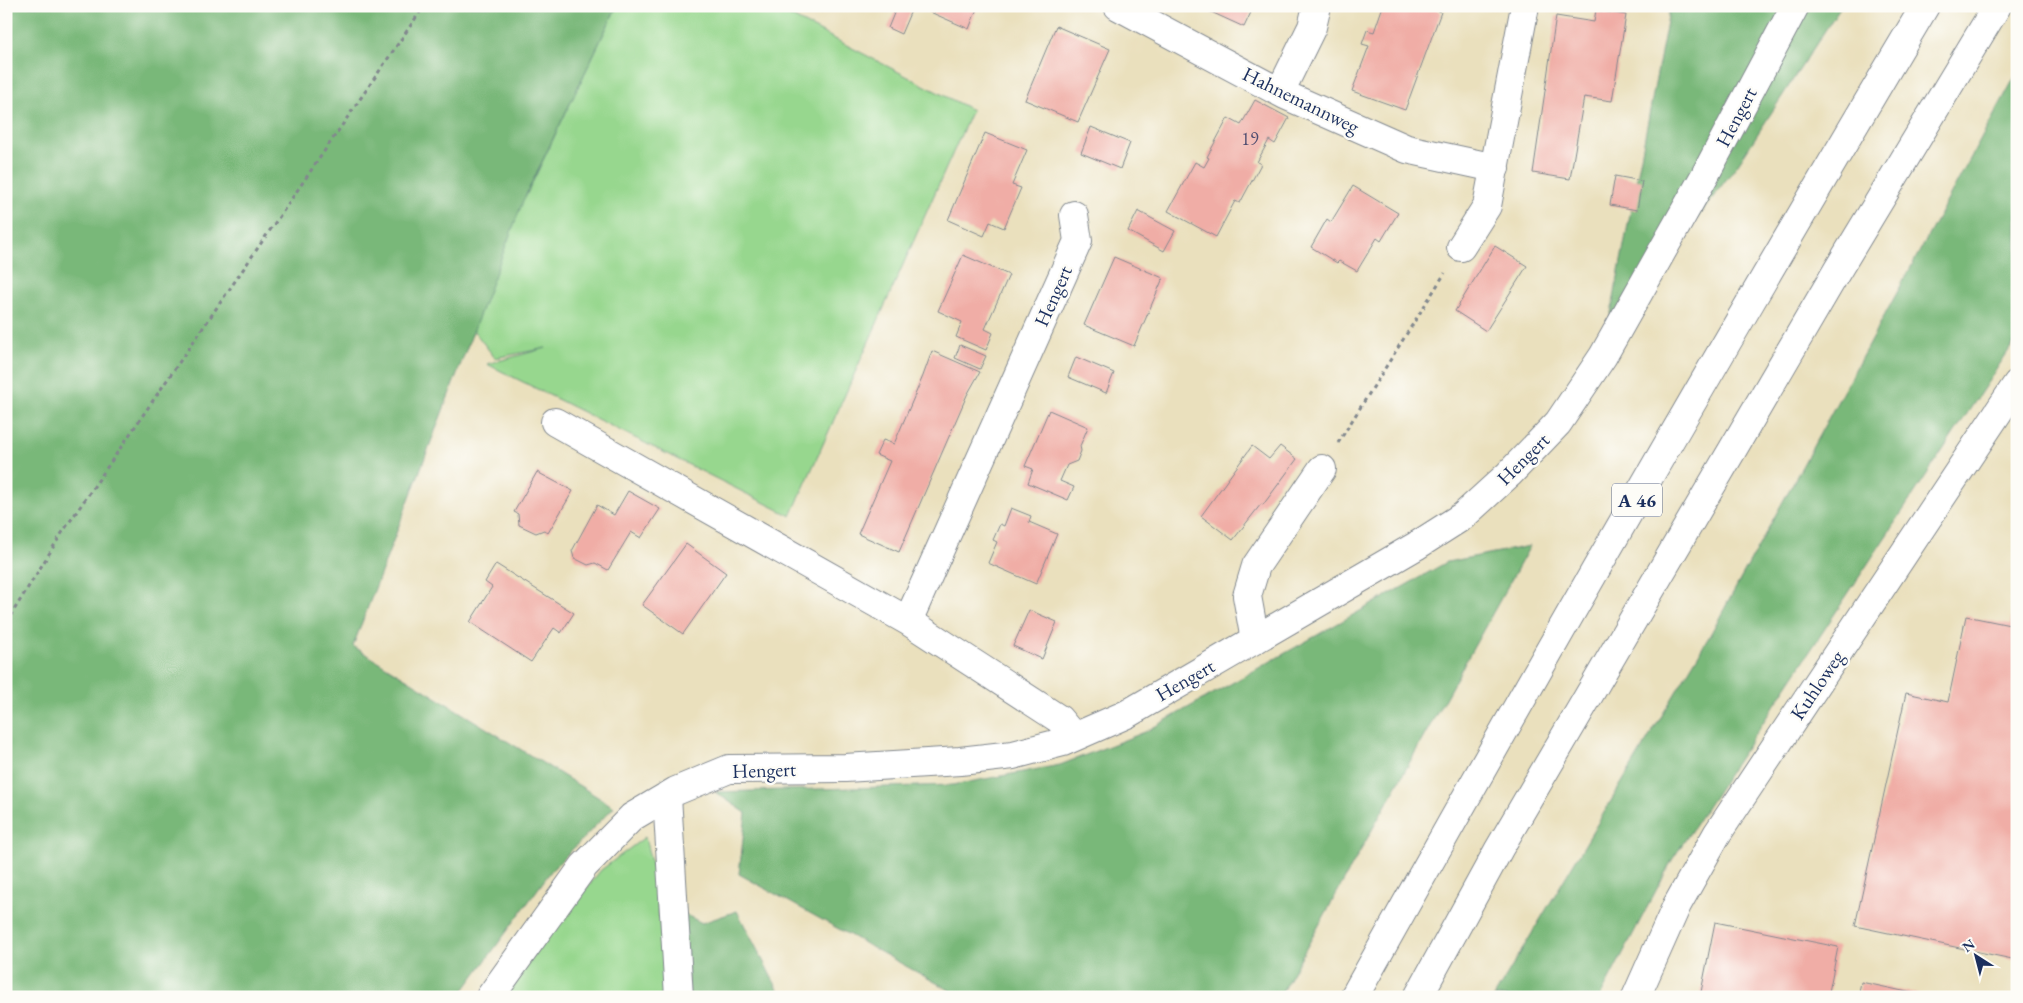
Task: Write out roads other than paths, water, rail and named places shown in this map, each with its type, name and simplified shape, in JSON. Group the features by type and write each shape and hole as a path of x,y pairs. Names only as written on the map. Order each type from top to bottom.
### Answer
{"main road":[{"name":"Hahnemannweg","path":"1118,6 1280,92 1407,149 1495,168"},
{"path":"1280,92 1312,27 1317,6"},
{"path":"1461,247 1487,206 1525,6"},
{"name":"Hengert","path":"490,997 584,866 632,817 667,796 729,769 845,768 960,761 1013,755 1074,738 1127,714 1463,516 1509,474 1558,423 1603,356 1705,175 1795,6"},
{"name":"A 46","path":"1354,997 1454,818 1804,209 1925,6"},
{"name":"A 46","path":"1418,997 1499,849 1838,271 1993,13"},
{"name":"Hengert","path":"908,621 1078,241 1074,215"},
{"name":"Kuhloweg","path":"1636,997 1677,906 1717,834 2017,384"},
{"path":"555,422 908,621 1059,718 1074,738"},
{"path":"1255,640 1247,596 1256,566 1322,469"},
{"path":"667,796 679,997"}]}
